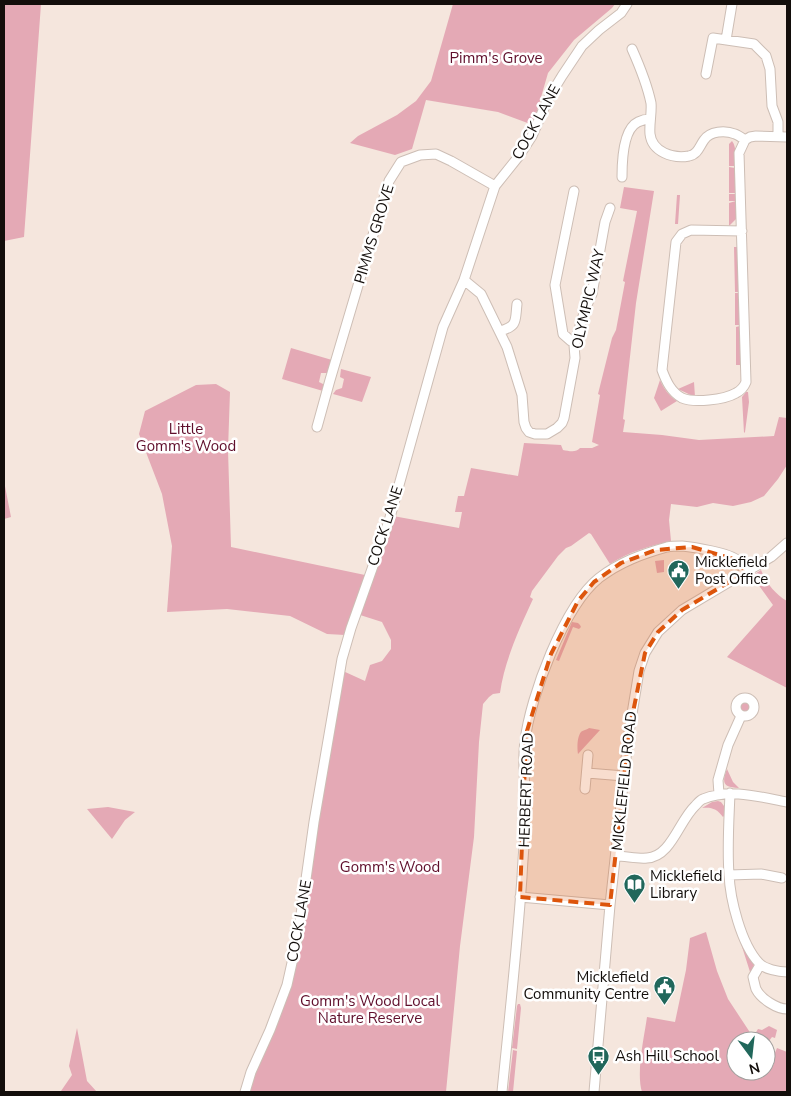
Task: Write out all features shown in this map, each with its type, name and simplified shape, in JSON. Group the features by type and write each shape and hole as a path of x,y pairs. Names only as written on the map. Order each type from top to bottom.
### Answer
{"street":[{"name":"COCK LANE","path":"245,1092 256,1059 288,985 295,954 314,822 342,659 389,521 443,327 464,280 496,186 528,143 548,99 582,46 621,13 627,4"},
{"path":"726,40 732,4"},
{"path":"706,74 712,38 754,44 766,56 770,69 772,106 783,136 756,136 744,140"},
{"path":"632,49 643,73 648,93 651,109 650,136 652,142 660,150 673,156 688,156 697,152 705,138 712,133 735,134 744,140"},
{"path":"622,177 622,161 628,134 636,123 650,119"},
{"path":"742,231 691,230 682,234 676,242 662,370 669,386 676,394 683,398 695,401 723,398 738,392 746,382 742,231 739,153 744,140"},
{"name":"PIMMS GROVE","path":"317,427 389,180 401,162 420,155 436,154 451,160 496,186"},
{"path":"574,191 555,285 563,334 568,339 575,341"},
{"name":"OLYMPIC WAY","path":"464,280 481,294 507,347 522,395 526,428 529,432 538,435 552,432 563,421 575,358 575,341 592,294 605,222 610,208"},
{"path":"500,331 511,328 514,324 518,304"},
{"name":"MICKLEFIELD ROAD","path":"594,1092 610,905 624,776 635,689 645,653 658,632 682,610 771,557 787,543"},
{"name":"HERBERT ROAD","path":"502,1092 520,897 526,807 524,768 526,734 533,702 559,635 578,601 594,582 621,563 641,554 672,546 692,547 731,556 738,560 746,572"},
{"path":"719,794 718,780 728,745 742,716"},
{"path":"585,789 588,755"},
{"path":"587,772 624,776"},
{"path":"616,856 647,858 657,856 666,850 689,812 701,800 719,794 744,794 787,802"},
{"path":"730,794 729,875 735,913 748,947 760,964 780,972 787,972"},
{"path":"729,875 761,874 782,878"},
{"path":"520,897 610,905"},
{"path":"760,964 753,977 756,989 767,1002 784,1010 787,1009"}],"highlighted area":[{"path":"692,547 737,560 746,572 682,610 658,632 645,653 629,732 610,905 520,897 526,734 551,654 578,601 594,582 621,563 656,550"}],"green space":[{"path":"4,4 41,4 24,237 4,241"},
{"name":"Pimm's Grove","path":"453,4 615,4 574,40 548,73 533,125 498,112 426,100 412,149 395,155 350,143 358,136 397,115 416,101 431,81"},
{"path":"732,141 735,149 735,166 729,166 729,144"},
{"path":"729,167 735,168 736,193 729,193"},
{"name":"Gomm's Wood","path":"624,187 654,191 636,303 623,432 699,440 774,436 779,417 787,418 787,465 764,496 751,502 733,506 713,503 697,507 671,504 669,520 671,541 639,550 610,564 589,533 566,548 558,556 532,591 530,597 533,599 509,657 500,693 493,694 483,704 474,837 460,946 446,1092 246,1092 272,1030 306,913 305,904 308,879 343,671 365,681 370,665 382,661 391,649 391,640 382,622 357,614 393,516 459,528 462,512 455,512 458,496 464,496 471,468 518,476 524,443 561,445 563,450 572,451 599,445 592,442 600,395 598,394 612,338 616,330 625,282 623,281 637,211 620,208"},
{"path":"729,194 736,194 737,218 729,226 729,203 736,201 729,201"},
{"path":"677,195 680,195 678,224 675,224"},
{"path":"734,247 738,247 739,292 735,292"},
{"path":"735,293 739,293 740,325 735,325"},
{"path":"740,326 741,365 736,365 736,327"},
{"path":"291,348 332,360 328,373 321,373 319,382 323,384 323,391 282,379"},
{"path":"341,369 371,377 362,402 333,394 336,390 342,388 344,379 340,377"},
{"path":"660,380 667,392 677,401 661,411 654,398"},
{"path":"694,382 695,397 678,389"},
{"name":"Little Gomm's Wood","path":"216,384 230,392 228,450 231,547 365,575 345,635 327,634 290,616 227,609 167,612 172,546 162,494 139,434 145,411 196,385"},
{"path":"748,392 749,402 744,433 742,397"},
{"path":"4,481 11,517 4,519"},
{"path":"664,560 664,572 657,573 655,561"},
{"path":"761,570 772,588 787,601 787,688 727,657 773,605 752,576"},
{"path":"572,622 578,623 581,627 579,629 573,627 559,661 556,660"},
{"path":"747,701 752,703 754,708 752,713 747,715 742,713 740,708 742,703"},
{"path":"589,728 600,730 578,754 580,734"},
{"path":"727,769 733,782 739,788 730,787 725,784 724,778"},
{"path":"718,801 724,806 723,817 714,809 702,808 712,802"},
{"path":"108,807 135,812 125,820 112,839 87,809"},
{"path":"737,931 753,962 754,966 751,975"},
{"path":"706,932 717,971 728,999 749,1031 726,1031 726,1081 776,1081 777,1048 787,1052 787,1092 642,1092 640,1065 647,1017 675,1022 686,970 690,938"},
{"path":"518,1004 520,1004 521,1008 517,1049 512,1048"},
{"path":"769,1026 777,1030 776,1034 776,1031 757,1031"},
{"path":"77,1028 87,1081 97,1092 61,1091 72,1075 69,1066"},
{"path":"513,1050 517,1051 513,1092 508,1092"}],"place":[{"name":"Micklefield Post Office","path":"679,590"},
{"name":"Micklefield Library","path":"634,904"},
{"name":"Micklefield Community Centre","path":"665,1005"},
{"name":"Ash Hill School","path":"599,1075"}],"park label":[{"name":"Gomm's Wood Local Nature Reserve","path":"370,1010"}]}
